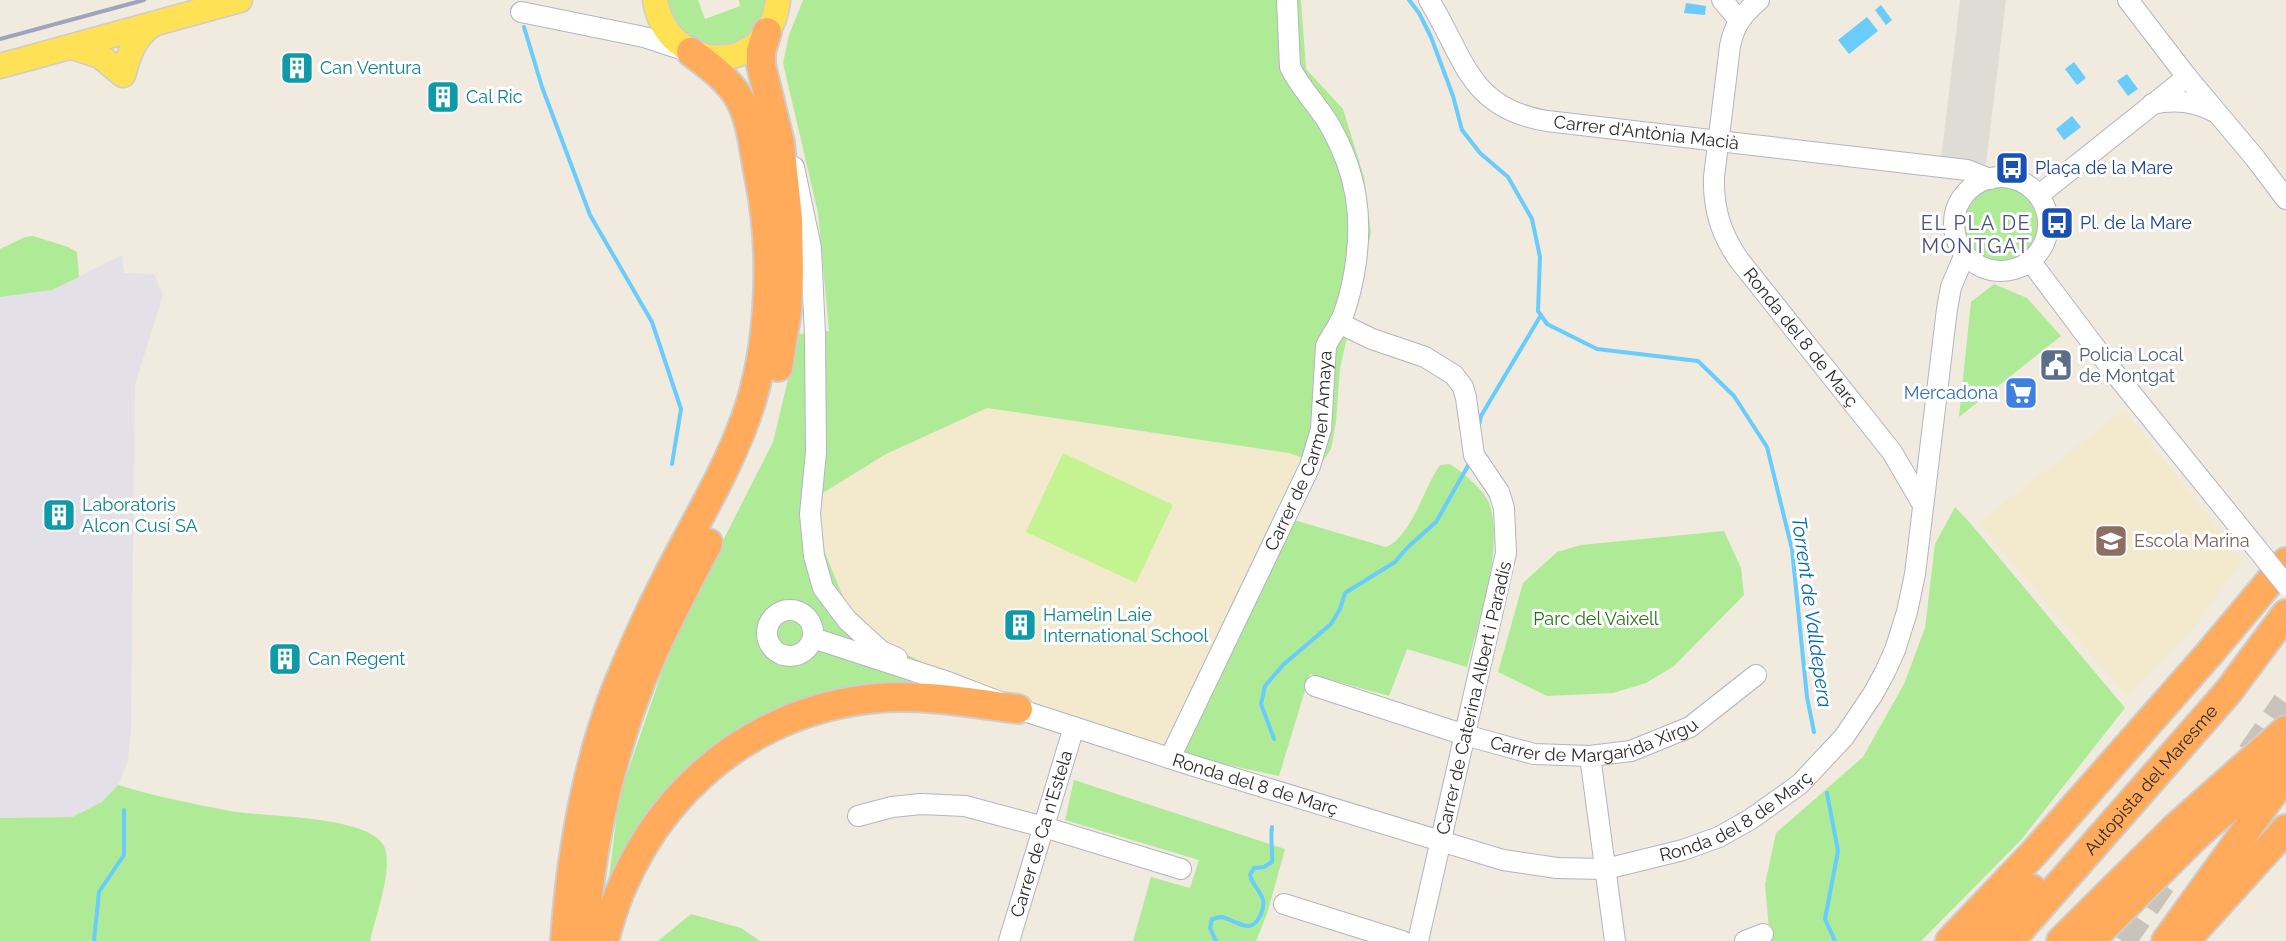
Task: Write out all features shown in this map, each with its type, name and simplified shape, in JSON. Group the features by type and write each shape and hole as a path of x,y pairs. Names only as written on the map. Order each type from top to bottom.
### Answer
{"highway":[{"path":"584,941 591,873 603,808 629,714 651,657 751,457 773,391 787,310 789,272 786,193 780,143 761,65 761,51 767,32"},
{"path":"565,941 569,883 577,834 588,782 608,714 618,685 664,584 726,467 754,391 764,336 767,293 766,240 763,196 750,127 739,98 728,83 691,52"},
{"path":"1950,941 2034,853 2208,655 2286,562"},
{"name":"Autopista del Maresme","path":"2010,941 2228,692 2286,614"},
{"path":"1978,941 2114,807 2183,728 2228,692"},
{"path":"604,941 614,907 636,856 666,810 729,751 770,727 828,706 880,698 938,700 1018,709"},
{"path":"2061,941 2175,828 2286,730"},
{"path":"2090,941 2198,834 2286,758"},
{"path":"2166,941 2286,775"},
{"path":"2185,941 2286,829"}],"main road":[{"path":"0,66 240,0"},
{"path":"653,17 691,52 711,58 732,57 752,47 767,32 778,0"},
{"path":"72,47 100,56 123,75 131,48 143,31 158,21"}],"street":[{"name":"Carrer de Carmen Amaya","path":"1170,758 1310,466 1321,429 1326,346 1340,323 1351,288 1358,250 1359,219 1354,187 1343,154 1328,123 1290,67 1287,0"},
{"name":"Carrer d'Antònia Macià","path":"1429,0 1470,78 1488,96 1522,116 1547,121 1967,170 1990,179"},
{"path":"1722,0 1739,20"},
{"name":"Ronda del 8 de Març","path":"813,638 948,682 1018,709 1170,758 1503,860 1557,867 1606,869 1683,850 1719,837 1778,801 1800,784 1833,751 1873,694 1896,650 1912,592 1923,505 1892,452 1731,249 1720,225 1714,194 1730,46 1739,20 1759,0"},
{"path":"2128,0 2286,199"},
{"path":"521,12 653,17"},
{"path":"2039,195 2187,77"},
{"path":"769,98 788,136 811,248 815,335 816,452 810,514 814,556 823,588 847,620 881,651 948,682"},
{"path":"2151,104 2191,102 2219,114"},
{"name":"Carrer d'Antònia Macià","path":"1921,165 1947,177 1959,193 1960,203"},
{"path":"1999,178 2017,180 2025,183 2039,195 2046,208 2048,221 2040,251 2031,262 2008,271 1978,264 1965,254 1955,238 1956,215 1960,203 1977,184 1999,178"},
{"path":"1923,505 1947,309 1951,286 1965,254"},
{"path":"2031,262 2113,370 2286,585"},
{"name":"Carrer de Caterina Albert i Paradís","path":"1340,323 1372,339 1425,357 1454,375 1463,387 1466,398 1474,455 1499,492 1506,528 1506,554 1418,941"},
{"name":"Carrer de Margarida Xirgu","path":"1315,686 1465,735 1534,754 1590,756 1631,751 1690,727 1756,675"},
{"name":"Carrer de Ca n'Estela","path":"1014,940 1074,727"},
{"path":"1590,756 1615,941"},
{"path":"858,816 892,807 921,804 965,806 1044,827 1181,869"},
{"path":"1284,904 1402,941"}],"shaded area":[{"path":"1960,0 2006,0 1986,164 1941,159"},
{"path":"122,255 124,273 154,274 163,295 135,384 131,728 128,761 118,785 102,802 72,817 0,818 0,297 52,290"},
{"path":"987,408 1289,453 1321,464 1178,754 944,673 876,639 846,604 823,548 818,496 886,454"},
{"name":"Escola Marina","path":"2124,410 2243,560 2197,624 2127,697 1978,523"}],"green space":[{"path":"665,0 698,0 705,19 740,6 739,0 768,0 767,7 754,32 735,44 707,47 676,27"},
{"path":"803,0 1301,0 1306,69 1343,109 1364,177 1371,233 1340,368 1336,422 1331,449 1321,464 1289,453 987,408 886,454 818,496 823,548 846,604 876,639 944,673 929,689 723,741 607,894 619,797 674,637 773,442 799,334 829,331 818,213 783,63 789,35"},
{"path":"2002,186 2017,189 2029,197 2037,209 2040,224 2037,239 2029,251 2017,259 2002,262 1987,259 1975,251 1967,239 1964,224 1967,209 1975,197 1987,189"},
{"path":"33,236 77,252 79,277 52,290 0,297 0,249 25,237"},
{"path":"1994,284 2027,298 2061,336 1959,417 1971,302"},
{"path":"1063,453 1173,505 1136,583 1026,532"},
{"path":"1449,464 1466,476 1482,492 1489,503 1493,521 1492,563 1467,667 1407,649 1389,696 1310,674 1279,776 1178,754 1294,520 1386,547 1403,533 1440,465"},
{"path":"1955,507 2125,708 2021,840 1921,941 1770,941 1765,884 1776,833 1863,757 1904,684 1925,628 1935,544"},
{"name":"Parc del Vaixell","path":"1724,531 1741,568 1744,595 1674,666 1646,683 1613,693 1547,696 1498,672 1523,583 1557,552 1581,545"},
{"path":"1074,780 1285,849 1267,914 1256,941 1133,941 1151,877 1190,888 1199,860 1065,820"},
{"path":"118,785 174,800 230,811 337,823 358,828 374,836 384,846 387,867 383,893 370,941 0,941 0,818 72,817 102,802"},
{"path":"691,914 741,928 760,941 658,941"}],"water":[{"path":"1686,3 1706,6 1705,15 1684,13"},
{"path":"1881,5 1892,20 1886,25 1875,10"},
{"path":"1867,17 1878,31 1849,54 1838,40"},
{"path":"2074,62 2086,78 2077,85 2065,69"},
{"path":"2127,74 2138,89 2128,96 2117,81"},
{"path":"2072,116 2081,127 2064,140 2056,129"}],"waterway":[{"name":"Torrent de Valldepera","path":"1409,0 1419,13 1431,37 1453,96 1462,130 1480,153 1508,177 1532,219 1540,257 1538,311 1547,324 1597,349 1698,361 1734,396 1767,447 1792,549 1807,697 1814,732"},
{"path":"524,27 542,87 590,215 652,322 681,409 672,464"},
{"path":"1479,425 1481,416 1541,315"},
{"path":"1274,739 1261,704 1265,686 1283,665 1331,624 1340,609 1345,593 1395,562 1436,522 1469,464"},
{"name":"Torrent de Valldepera","path":"1827,793 1838,851 1825,919 1835,941"},
{"path":"94,941 99,892 124,855 124,810"},
{"path":"1216,941 1210,928 1212,919 1227,918 1248,926 1253,925 1261,914 1263,900 1250,875 1254,868 1264,867 1272,862 1272,827"}],"tunnel":[{"path":"2251,754 2286,703"},
{"path":"2122,941 2168,874"}],"railway":[{"path":"0,39 144,0"}],"place":[{"name":"Can Ventura","path":"297,68"},
{"name":"Cal Ric","path":"443,97"},
{"name":"Plaça de la Mare","path":"2012,168"},
{"name":"Pl. de la Mare","path":"2057,223"},
{"name":"Policia Local de Montgat","path":"2056,365"},
{"name":"Mercadona","path":"2021,393"},
{"name":"Laboratoris Alcon Cusí SA","path":"59,515"},
{"name":"Escola Marina","path":"2111,541"},
{"name":"Hamelin Laie International School","path":"1020,625"},
{"name":"Can Regent","path":"285,659"}],"district":[{"name":"EL PLA DE MONTGAT","path":"1976,234"}]}
